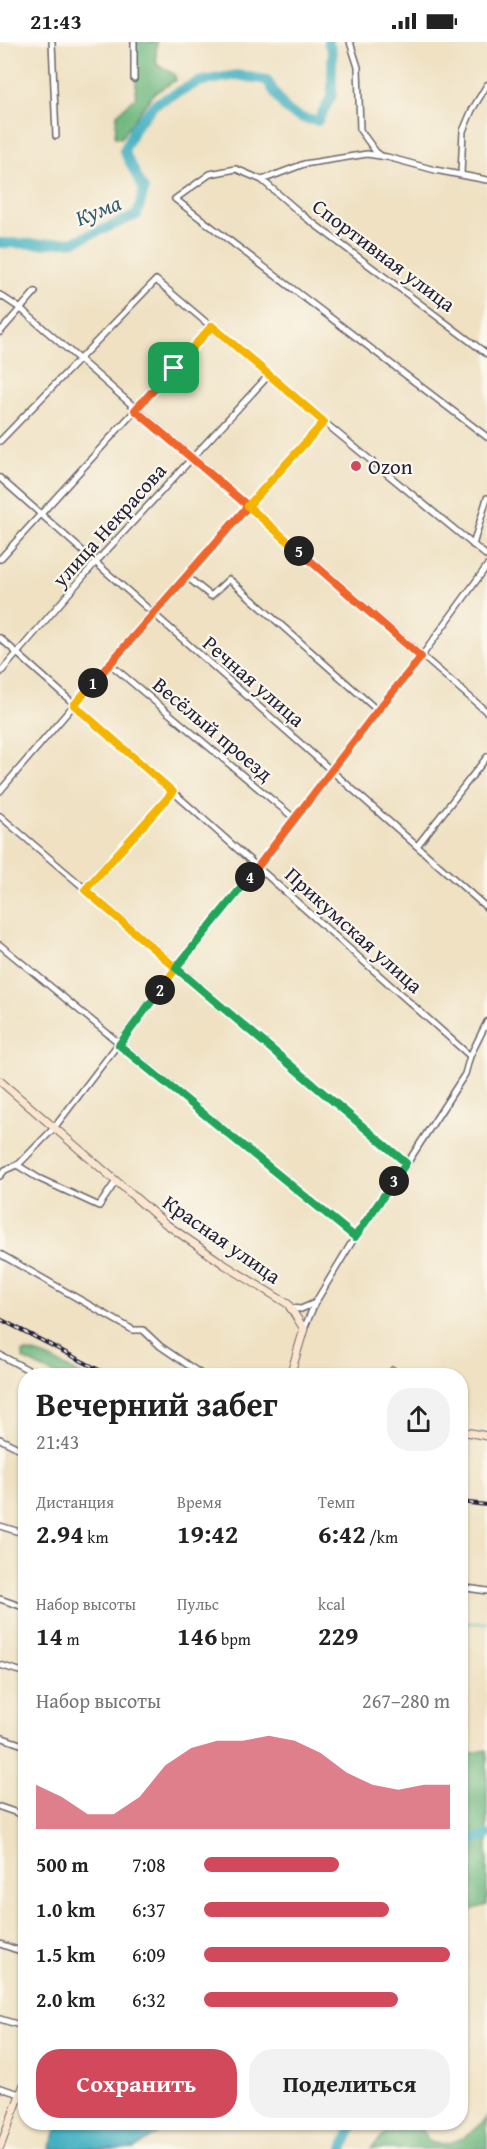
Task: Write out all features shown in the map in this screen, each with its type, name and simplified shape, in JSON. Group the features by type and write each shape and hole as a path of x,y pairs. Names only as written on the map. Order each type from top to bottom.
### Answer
{"street":[{"path":"52,42 56,136"},
{"path":"134,42 134,79"},
{"path":"350,42 358,67 360,130 376,152 382,156"},
{"path":"461,174 464,131 472,110 487,85"},
{"path":"262,180 304,164 368,154 487,180"},
{"name":"Спортивная улица","path":"487,354 305,217 262,180 236,168 210,174 175,199 487,437"},
{"path":"0,441 156,280 487,556"},
{"path":"0,332 35,292"},
{"path":"0,295 21,309 135,410 487,712"},
{"path":"0,559 212,326"},
{"name":"улица Некрасова","path":"0,673 95,563 269,375"},
{"path":"0,791 153,613 324,422"},
{"name":"Речная улица","path":"0,478 487,908"},
{"path":"473,545 487,498"},
{"path":"0,1176 2,1168 17,1165 54,1128 176,968 259,867 331,770 421,657 487,566"},
{"path":"187,577 210,596 229,579 378,710"},
{"name":"Прикумская улица","path":"0,638 470,1056"},
{"name":"Весёлый проезд","path":"110,663 295,819"},
{"path":"417,846 487,757"},
{"path":"85,890 173,792"},
{"path":"0,816 406,1163"},
{"path":"0,945 355,1237"},
{"path":"292,1368 304,1329 315,1304 355,1237 465,1074 470,1056 487,1022"},
{"name":"Красная улица","path":"0,1081 166,1224 225,1265 288,1304 304,1329"},
{"path":"17,1165 38,1178 99,1206 116,1181"},
{"path":"0,1254 133,1330 143,1330 160,1346 192,1368"},
{"path":"290,1308 302,1310 315,1304"},
{"path":"0,1355 25,1368"},
{"path":"468,1432 487,1436"},
{"path":"0,1439 18,1448"},
{"path":"0,1526 18,1532"},
{"path":"468,1588 487,1590"},
{"path":"0,1599 18,1605"},
{"path":"0,1665 18,1671"},
{"path":"0,1737 18,1743"},
{"path":"0,1807 18,1813"},
{"path":"0,1944 18,1950"},
{"path":"0,2019 18,2025"},
{"path":"0,2088 18,2093"},
{"path":"0,2146 18,2099"}],"green space":[{"path":"136,42 157,42 157,65 174,74 176,80 153,94 121,138 115,137 117,114 136,97"},
{"path":"23,1352 30,1352 67,1368 42,1368 23,1359"},
{"path":"487,1750 487,1905 468,1911 468,1755"},
{"path":"487,2117 487,2149 371,2149 388,2130 421,2130 430,2142 438,2144 462,2138"}],"water":[{"path":"56,2130 157,2130 157,2134 134,2149 49,2149"}],"waterway":[{"name":"Кума","path":"0,243 39,244 75,241 137,215 144,190 124,151 135,127 155,104 198,82 237,75 267,80 286,109 298,117 318,121 332,95 332,52 328,42"},
{"path":"468,1623 487,1623"},
{"path":"468,1842 487,1835"},
{"path":"343,2149 351,2130"}],"railway":[{"path":"0,1319 95,1368"},
{"path":"468,1503 487,1505"}],"place":[{"name":"Ozon","path":"356,466"}],"route":[{"path":"174,368 135,410 248,506 74,705 173,792 85,890 176,968 119,1045 355,1237 406,1163 176,968 259,867 421,657 248,506 324,422 212,326 174,368"}]}
